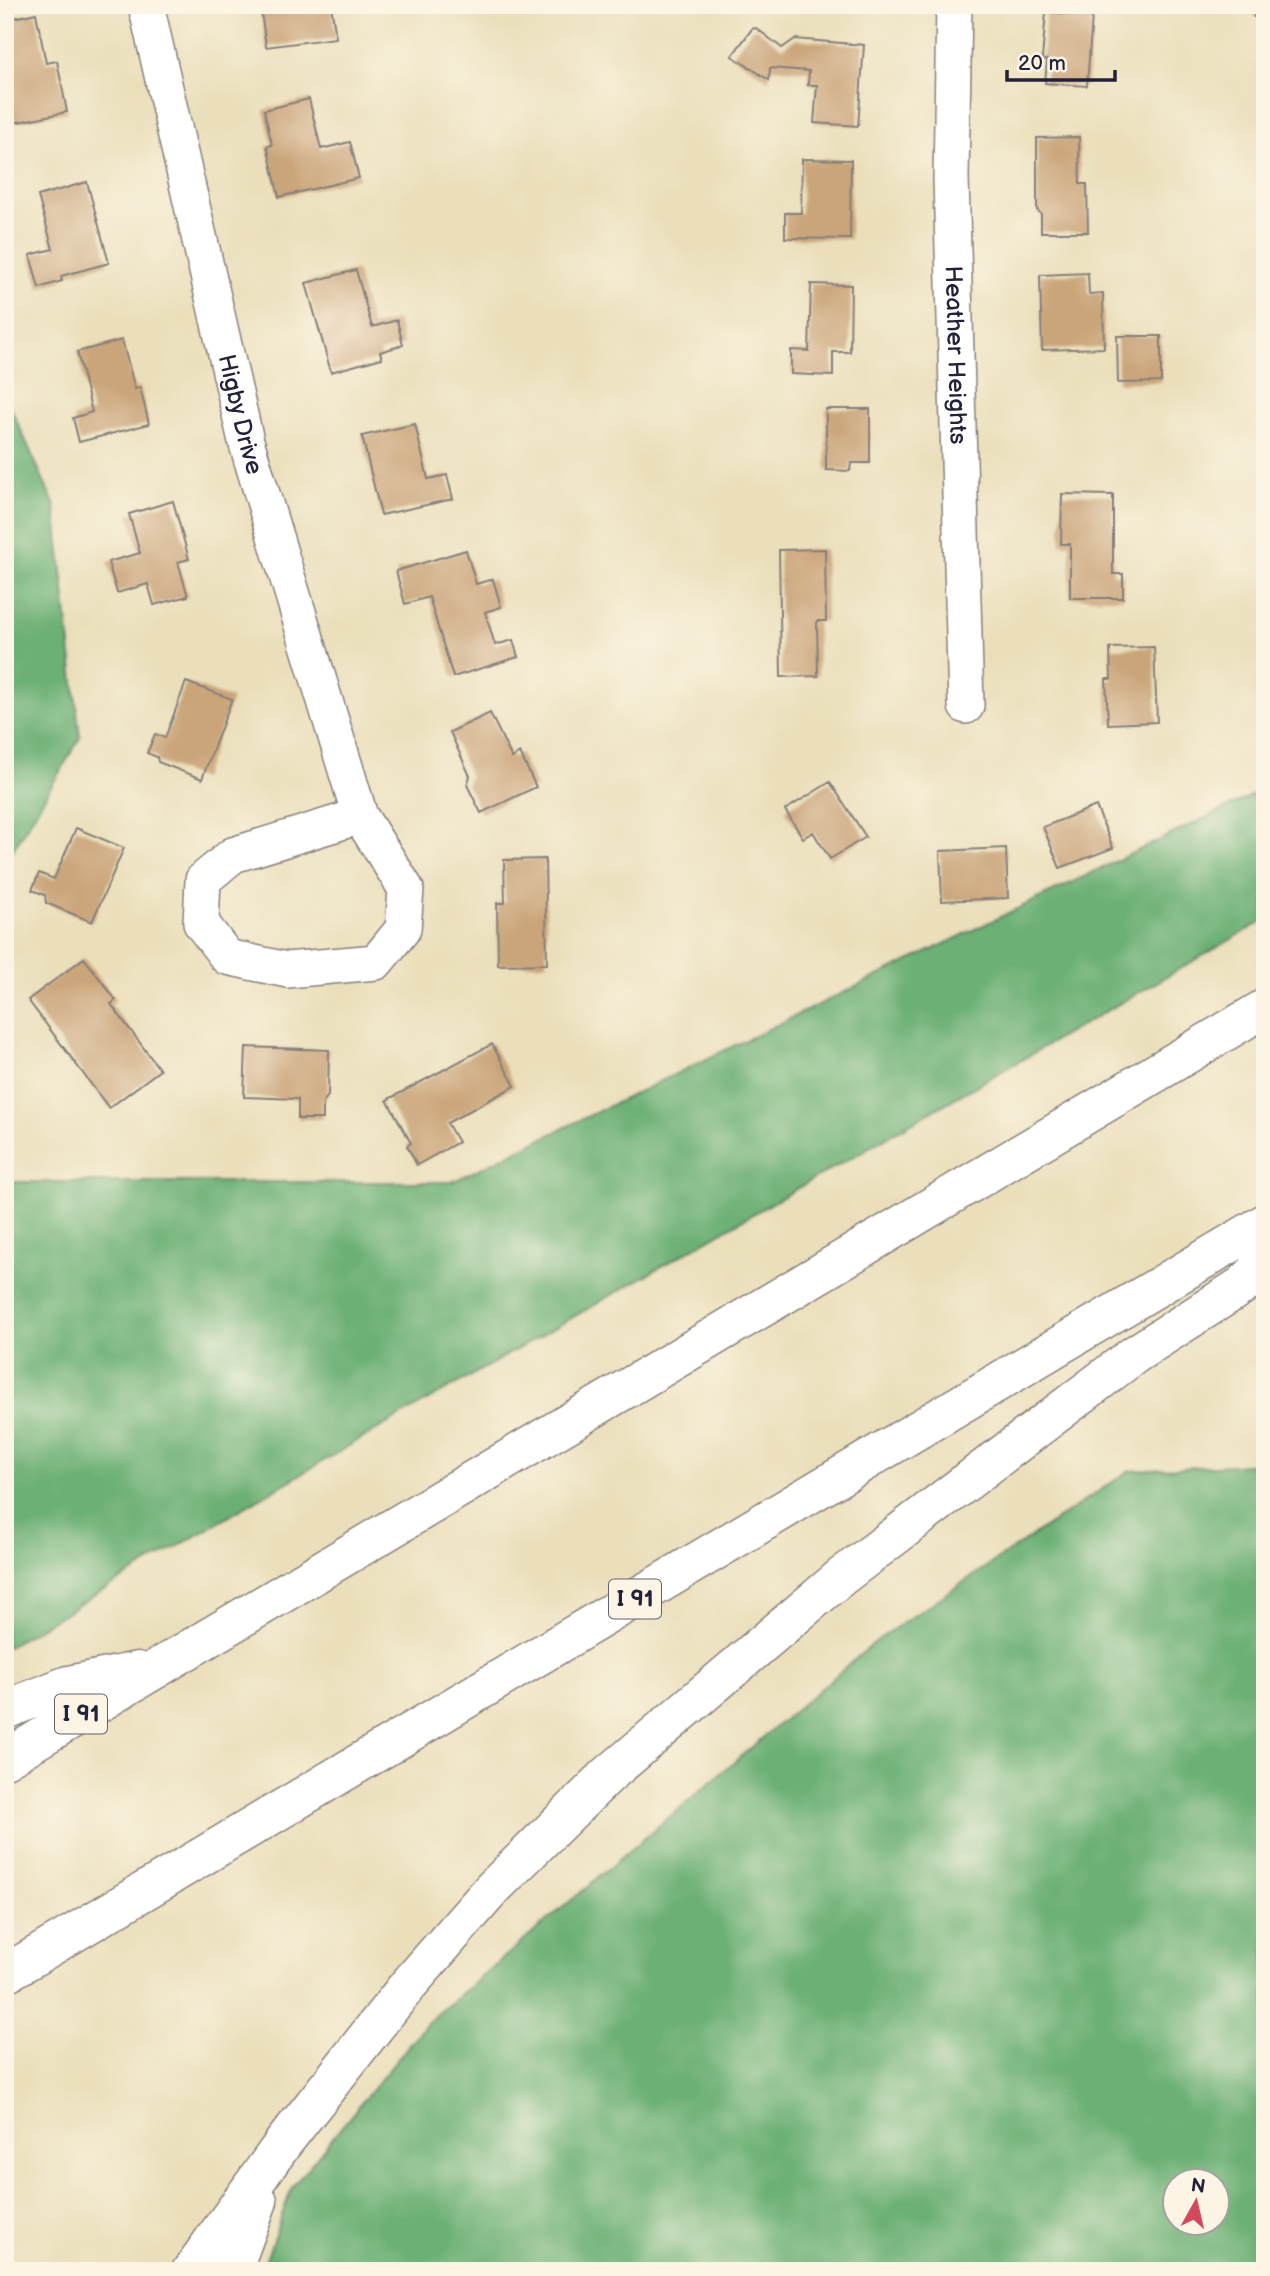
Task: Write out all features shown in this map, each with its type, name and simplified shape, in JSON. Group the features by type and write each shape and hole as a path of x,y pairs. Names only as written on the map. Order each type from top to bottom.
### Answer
{"highway":[{"name":"I 91","path":"5,1759 1265,1008"},
{"name":"I 91","path":"5,1974 1265,1223"},
{"path":"191,2271 284,2142 408,1985 484,1898 608,1775 841,1577 1134,1355 1243,1285 1265,1264"},
{"path":"5,1710 47,1691 68,1685 156,1669"},
{"path":"232,2271 246,2229 284,2142"}],"street":[{"name":"Higby Drive","path":"146,5 246,441 360,816 406,889 403,929 376,962 287,970 227,957 201,923 203,880 233,855 360,816"},
{"name":"Heather Heights","path":"954,5 951,178 967,706"}],"green space":[{"path":"5,395 55,506 80,738 5,863"},
{"path":"1265,789 1265,920 359,1440 5,1648 5,1182 452,1182"},
{"path":"1265,1463 1265,2271 262,2271 292,2187 428,2022 879,1639 1129,1471"}],"building":[{"path":"260,5 331,5 336,38 266,47"},
{"path":"1254,5 1265,5 1265,17 1254,17"},
{"path":"1046,12 1092,16 1087,86 1045,83 1047,60 1042,59"},
{"path":"36,13 46,63 57,61 67,112 13,123 5,87 5,20"},
{"path":"756,28 782,48 795,39 864,45 858,126 814,123 817,85 808,85 809,71 770,68 769,80 732,56 752,29"},
{"path":"309,99 321,149 350,142 359,178 279,197 267,146 272,145 264,110"},
{"path":"1079,137 1080,184 1087,184 1088,232 1041,232 1041,214 1037,210 1037,138"},
{"path":"802,159 851,160 850,239 785,238 785,213 801,213"},
{"path":"87,182 109,263 61,276 62,281 39,288 30,255 53,249 38,196"},
{"path":"356,270 372,327 397,320 403,345 380,352 382,358 331,372 306,283"},
{"path":"1088,273 1089,294 1103,293 1104,348 1042,350 1040,275"},
{"path":"811,284 851,285 850,352 833,352 833,376 791,374 791,350 809,351"},
{"path":"1117,336 1161,336 1161,382 1118,383"},
{"path":"122,340 135,389 140,387 149,424 79,442 73,418 92,412 77,352"},
{"path":"826,409 870,409 870,463 851,463 850,471 826,470"},
{"path":"415,424 428,479 447,475 453,499 381,515 362,436"},
{"path":"1062,494 1113,495 1113,574 1123,574 1123,598 1070,598 1070,544 1061,544"},
{"path":"173,501 189,559 178,562 188,596 154,605 148,584 117,593 108,562 140,553 129,514"},
{"path":"825,549 826,621 817,621 818,676 781,677 779,550"},
{"path":"466,550 476,584 493,579 501,607 485,612 495,645 513,640 518,657 453,677 429,597 405,604 396,571"},
{"path":"1154,647 1157,722 1108,724 1106,679 1111,679 1110,648"},
{"path":"186,682 232,699 202,779 158,762 157,757 147,753 155,734 165,738"},
{"path":"490,713 512,758 520,753 536,787 481,813 467,785 470,776 450,732"},
{"path":"830,782 866,837 830,859 813,832 803,838 785,810"},
{"path":"1096,806 1113,848 1060,868 1043,827"},
{"path":"76,828 124,848 92,922 46,903 45,895 32,890 39,873 54,879"},
{"path":"1006,848 1008,898 942,901 940,851"},
{"path":"545,859 547,964 498,965 497,903 505,903 504,860"},
{"path":"84,958 116,1000 111,1004 160,1070 109,1108 28,1000"},
{"path":"492,1044 515,1086 447,1123 458,1142 417,1165 407,1146 411,1143 387,1100"},
{"path":"246,1047 329,1050 328,1096 323,1102 323,1119 298,1119 298,1099 244,1097"}]}
